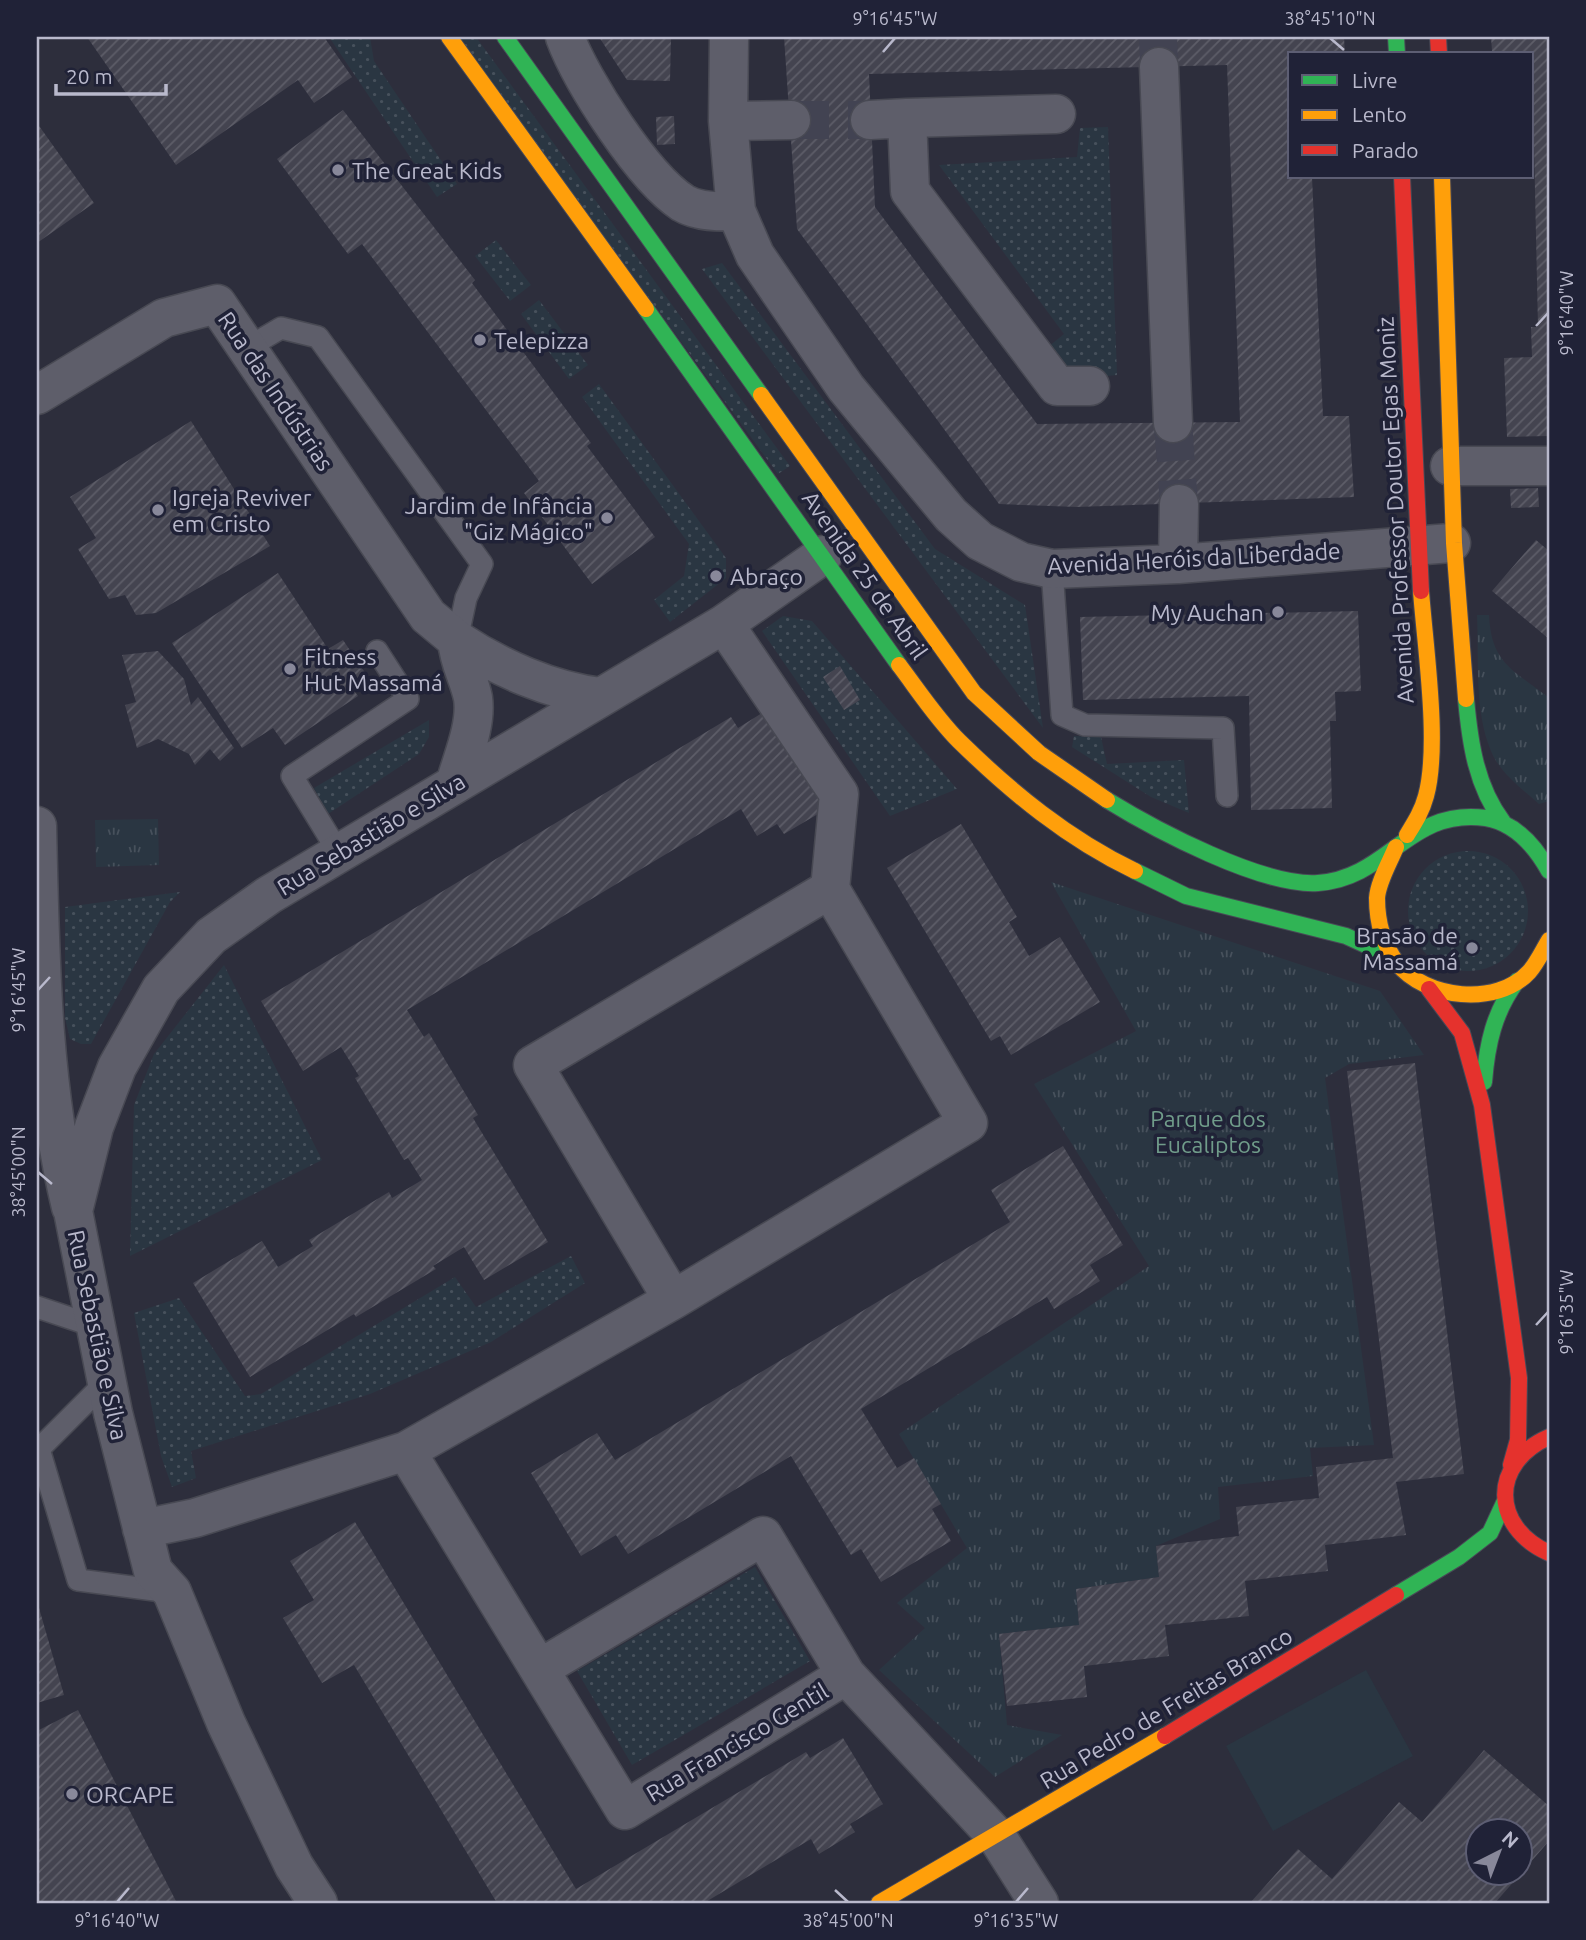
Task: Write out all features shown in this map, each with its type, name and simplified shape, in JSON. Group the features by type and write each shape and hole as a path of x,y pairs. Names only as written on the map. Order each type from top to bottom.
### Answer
{"main road":[{"name":"Avenida 25 de Abril","path":"449,37 823,555 898,664 957,739 1031,806 1094,851 1186,896 1346,936 1390,956"},
{"name":"Avenida 25 de Abril","path":"505,37 974,693 1048,760 1136,818 1217,855 1274,876 1319,883 1351,877 1372,868 1402,840 1429,822 1453,815 1479,815 1503,822 1542,848 1549,871"},
{"name":"Avenida Professor Doutor Egas Moniz","path":"1402,178 1436,544 1470,743 1484,793 1503,822"},
{"name":"Avenida Professor Doutor Egas Moniz","path":"1402,840 1421,812 1430,775 1436,544 1450,466 1442,178"},
{"name":"Avenida 25 de Abril","path":"1402,840 1382,870 1375,899 1377,929 1390,956 1408,975 1429,989 1459,996 1489,993 1517,981 1534,966 1549,944"},
{"path":"1482,1105 1486,1050 1492,1023 1502,999 1517,981"},
{"path":"1429,989 1462,1033 1482,1105 1519,1378 1542,1421"},
{"name":"Rua Pedro de Freitas Branco","path":"879,1903 996,1836 1474,1547 1490,1533 1504,1503 1504,1483 1518,1440 1519,1378"},
{"path":"1511,1465 1524,1450 1549,1437"},
{"path":"1504,1503 1509,1520 1531,1545 1549,1553"},
{"name":"Rua Pedro de Freitas Branco","path":"1474,1547 1506,1540 1531,1545"}],"street":[{"path":"565,37 574,60 613,124 657,178 684,203 704,210 736,211"},
{"name":"Avenida Heróis da Liberdade","path":"729,37 728,121 736,211 755,255 846,388 951,515 981,541 1021,562 1052,569 1178,564 1436,544"},
{"path":"1158,67 1173,424"},
{"path":"1056,114 889,119 910,191 1057,386 1090,386"},
{"path":"728,121 791,120"},
{"name":"Rua das Indústrias","path":"37,395 164,318 218,304 428,616 477,653 567,693 601,697"},
{"path":"1450,466 1549,466"},
{"path":"1178,564 1179,503"},
{"name":"Rua Sebastião e Silva","path":"318,1903 294,1866 226,1723 172,1592 153,1571 106,1382 73,1211 94,1127 117,1066 161,989 211,936 269,895 724,624 823,555"},
{"path":"142,1529 195,1518 406,1451 673,1300 968,1123 830,889 839,794 724,624"},
{"path":"455,784 467,741 473,698 459,662 457,640"},
{"path":"37,826 46,1147 73,1211"},
{"path":"673,1300 533,1065 830,889"},
{"name":"Rua Francisco Gentil","path":"406,1451 625,1810 846,1675"},
{"name":"Rua Francisco Gentil","path":"539,1669 763,1536 846,1675 996,1836"},
{"path":"996,1836 1039,1903"}],"lane":[{"path":"247,348 281,328 318,337 482,564 466,598 457,640"},
{"path":"1052,569 1062,715 1085,725 1223,728 1227,796"},
{"path":"339,853 292,776 408,699 377,651"},
{"path":"37,1307 94,1326"},
{"path":"106,1382 39,1449 78,1580 172,1592"}],"green space":[{"path":"329,37 370,37 374,61 457,184 437,197"},
{"path":"458,37 476,37 790,466 778,474"},
{"path":"1108,127 1117,375 1066,380 1043,351 1064,334 939,165 1077,157 1080,128"},
{"path":"496,240 531,285 510,301 475,256"},
{"path":"722,263 935,549 1025,605 1043,728 702,269"},
{"path":"539,300 588,365 569,379 521,314"},
{"path":"599,384 726,558 726,578 670,622 654,600 684,576 689,544 582,397"},
{"path":"1477,615 1489,615 1494,645 1507,664 1549,698 1549,801 1539,804 1506,773 1491,751 1480,702"},
{"path":"783,616 812,621 957,789 890,816 762,631"},
{"path":"429,720 429,737 419,754 328,814 314,788"},
{"path":"1074,736 1101,737 1107,764 1184,760 1189,813 1151,797 1072,747"},
{"path":"158,819 159,865 96,867 95,820"},
{"path":"1468,851 1491,856 1510,869 1523,888 1528,911 1523,934 1510,953 1491,966 1468,971 1445,966 1426,953 1413,934 1408,911 1413,888 1426,869 1445,856"},
{"name":"Parque dos Eucaliptos","path":"1051,882 1380,991 1424,1055 1349,1064 1325,1078 1374,1445 1310,1448 1313,1476 1218,1487 1220,1519 1156,1546 1159,1577 1076,1589 1079,1625 999,1634 1007,1725 1062,1735 995,1777 879,1670 925,1628 897,1603 967,1548 899,1434 1149,1266 1034,1084 1136,1031"},
{"path":"180,892 170,902 91,1044 81,1044 70,1039 65,1018 65,907"},
{"path":"224,965 322,1160 130,1256 134,1105 154,1054"},
{"path":"571,1256 585,1283 491,1342 370,1394 191,1451 196,1478 172,1487 161,1456 134,1313 179,1298 245,1396 261,1394 455,1277 476,1307"},
{"path":"755,1567 810,1661 632,1765 577,1671"},
{"path":"1366,1670 1413,1756 1273,1831 1226,1746"}],"building":[{"path":"87,37 324,37 352,77 314,103 298,80 176,165"},
{"path":"599,37 671,37 670,81 627,80"},
{"path":"784,37 1344,37 1345,52 1288,52 1288,178 1312,178 1323,416 1349,416 1354,497 1077,507 999,504 797,229","holes":["1227,65 1240,422 1037,424 875,207 869,74"]},
{"path":"1491,37 1549,37 1549,436 1507,437 1504,358 1532,357 1531,327 1538,327 1534,52 1492,51"},
{"path":"343,110 475,280 472,283 591,443 587,446 655,537 592,584 524,493 539,481 362,244 348,254 277,159"},
{"path":"674,116 675,144 657,145 656,117"},
{"path":"37,123 94,203 37,243"},
{"path":"191,421 270,546 156,613 136,615 125,595 109,599 78,549 96,538 70,497"},
{"path":"1538,488 1539,507 1511,508 1510,489"},
{"path":"1536,540 1549,551 1549,639 1492,591"},
{"path":"278,573 328,649 343,640 368,677 352,688 358,696 285,745 273,728 242,748 172,643"},
{"path":"1358,611 1361,691 1335,692 1336,721 1330,721 1332,808 1251,810 1249,696 1083,700 1080,617"},
{"path":"158,651 184,679 191,705 198,697 234,748 220,761 210,749 195,765 189,754 158,739 137,748 125,705 136,702 122,655"},
{"path":"840,666 860,700 844,710 823,677"},
{"path":"775,705 835,804 784,834 777,824 757,836 741,809 407,1010 424,1037 429,1033 478,1115 473,1118 548,1242 484,1280 464,1247 433,1266 436,1269 356,1317 354,1314 250,1377 193,1283 262,1241 278,1267 313,1246 309,1240 389,1192 392,1198 422,1180 408,1158 404,1160 355,1078 359,1076 341,1047 303,1071 261,1001 731,717 738,728"},
{"path":"961,824 1017,917 1009,922 1029,956 1060,937 1100,1002 1011,1055 1000,1036 991,1041 887,868"},
{"path":"1415,1063 1464,1474 1396,1482 1406,1535 1325,1545 1328,1571 1245,1581 1249,1616 1165,1625 1169,1656 1084,1666 1087,1697 1007,1706 999,1634 1079,1625 1076,1589 1159,1577 1156,1546 1239,1536 1236,1507 1319,1498 1316,1467 1393,1458 1347,1071"},
{"path":"1063,1146 1123,1245 1090,1265 1100,1281 1054,1309 1047,1297 861,1409 897,1468 914,1458 941,1504 932,1509 951,1541 881,1582 861,1549 851,1555 791,1456 628,1554 616,1535 581,1556 531,1473 597,1433 615,1460 1010,1222 991,1190"},
{"path":"355,1522 576,1889 806,1752 810,1758 843,1738 883,1804 850,1824 855,1832 819,1854 811,1839 704,1903 497,1903 354,1665 322,1683 283,1618 314,1600 290,1561"},
{"path":"37,1601 64,1695 37,1703"},
{"path":"78,1710 177,1903 37,1903 37,1731"},
{"path":"1484,1750 1549,1806 1549,1841 1534,1858 1534,1818 1464,1818 1464,1888 1508,1888 1495,1903 1250,1903 1298,1849 1332,1879 1399,1802 1422,1822"}],"tunnel":[{"path":"1158,37 1159,67"},
{"path":"791,120 870,120"},
{"path":"1173,423 1179,504"}],"traffic: fast":[{"path":"505,37 761,395"},
{"path":"1396,37 1397,52"},
{"path":"646,309 899,665"},
{"path":"1466,699 1472,748 1480,779 1503,822"},
{"path":"1107,800 1152,826 1210,854 1268,876 1295,882 1318,883 1342,878 1363,869 1418,832 1460,817 1486,818 1507,825 1524,837 1549,871"},
{"path":"1135,871 1186,896 1346,936 1390,956"},
{"path":"1484,1082 1493,1029 1517,981"},
{"path":"1396,1595 1459,1557 1490,1533 1504,1503"}],"traffic: slow":[{"path":"449,37 646,309"},
{"path":"1442,178 1454,543 1466,699"},
{"path":"761,395 974,693 1039,753 1107,800"},
{"path":"1407,835 1426,796 1432,750 1421,591"},
{"path":"899,665 951,732 999,778 1064,829 1135,871"},
{"path":"1396,847 1377,898 1381,932 1397,963 1425,985 1462,994 1499,990 1515,983 1529,972 1549,940"},
{"path":"879,1903 1165,1736"}],"traffic: jam":[{"path":"1438,37 1439,52"},
{"path":"1402,178 1421,591"},
{"path":"1429,989 1462,1033 1482,1105 1519,1378 1518,1440 1511,1465"},
{"path":"1549,1437 1530,1448 1516,1462 1508,1478 1505,1495 1508,1512 1516,1528 1530,1542 1549,1553"},
{"path":"1165,1736 1396,1595"}],"place":[{"name":"The Great Kids","path":"338,170"},
{"name":"Telepizza","path":"480,340"},
{"name":"Igreja Reviver em Cristo","path":"158,510"},
{"name":"Jardim de Infância \"Giz Mágico\"","path":"607,518"},
{"name":"Abraço","path":"716,576"},
{"name":"My Auchan","path":"1278,612"},
{"name":"Fitness Hut Massamá","path":"290,669"},
{"name":"Brasão de Massamá","path":"1472,948"},
{"name":"ORCAPE","path":"72,1794"}]}
